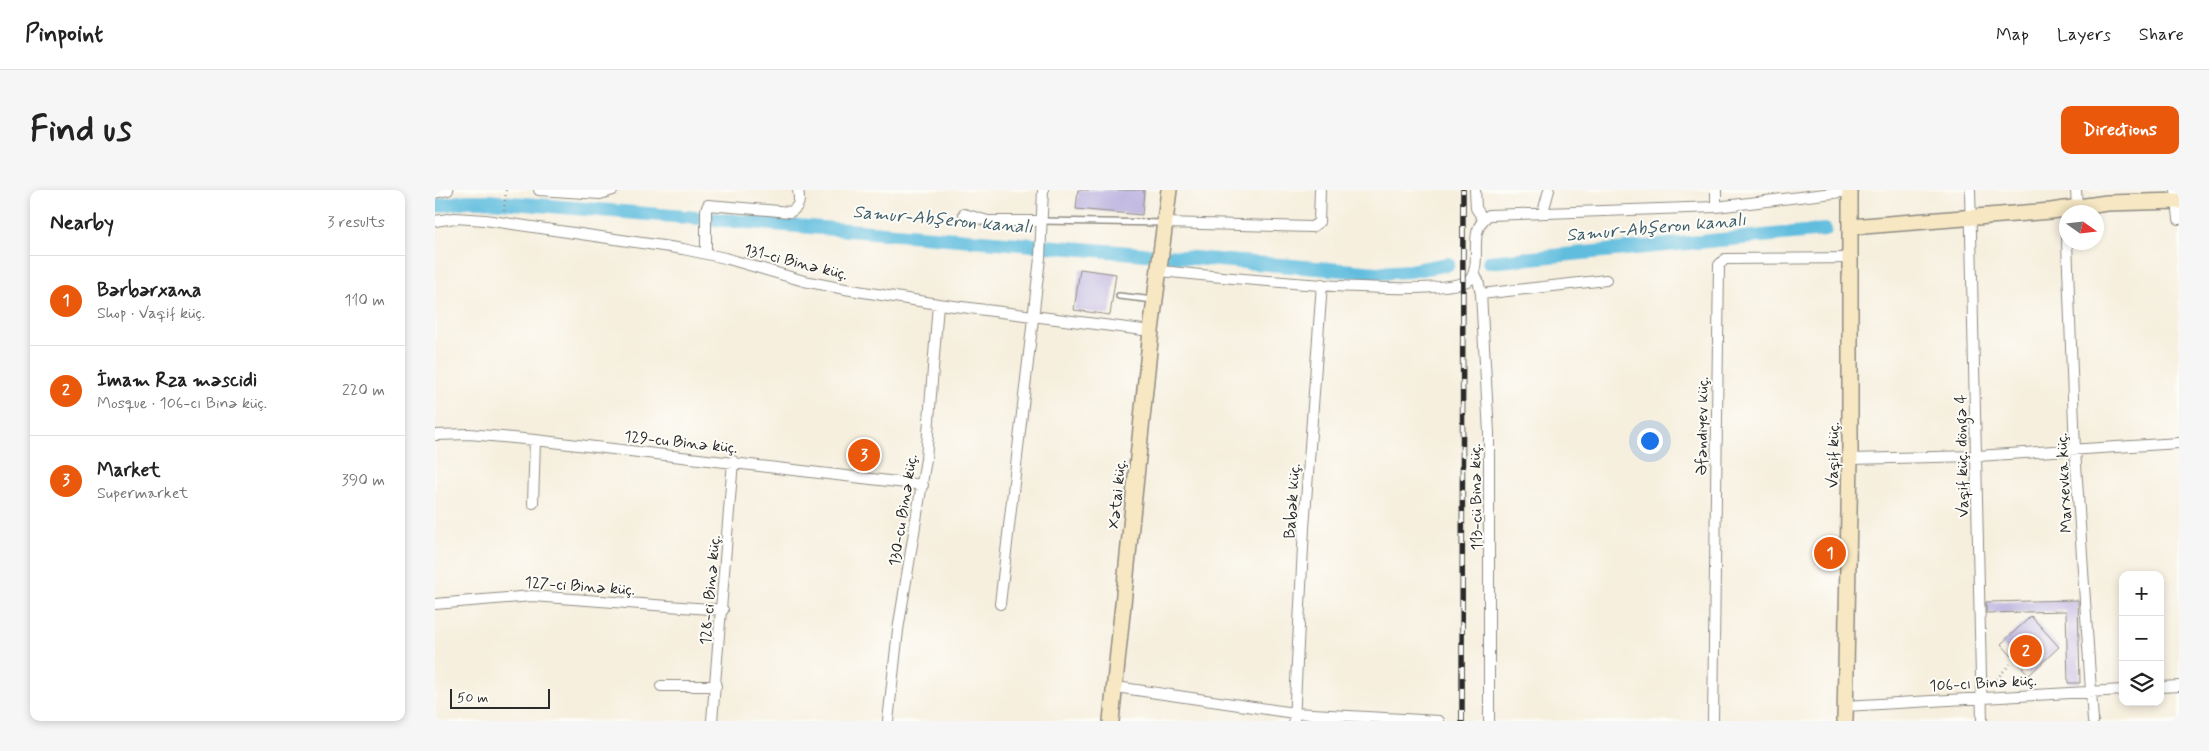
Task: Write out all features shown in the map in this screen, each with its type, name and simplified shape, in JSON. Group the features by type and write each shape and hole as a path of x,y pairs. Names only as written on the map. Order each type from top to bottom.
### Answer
{"street":[{"path":"435,193 448,190"},
{"path":"539,190 600,194 613,190"},
{"path":"706,253 705,231 708,204 790,212 796,209 799,203 798,190"},
{"path":"1000,604 1040,258 1043,190"},
{"path":"1169,190 1164,223 1311,227 1319,222 1320,190"},
{"path":"1475,190 1476,208 1483,219"},
{"path":"1543,212 1549,190"},
{"path":"1716,190 1716,207"},
{"path":"1159,271 1360,287 1430,287 1463,284 1473,274 1477,231 1483,219 1489,214 1716,207 1850,190"},
{"name":"Vaqif küç.","path":"1845,713 1850,459 1850,190"},
{"name":"Vaqif küç. döngə 4","path":"1970,190 1982,721"},
{"path":"2072,205 2076,190"},
{"path":"2093,205 2177,197 2179,219"},
{"path":"1851,227 2059,209"},
{"path":"964,214 988,221 1041,221"},
{"name":"131-ci Binə küç.","path":"435,221 469,218 503,222 706,253 804,281 938,304 1034,315 1151,332"},
{"name":"Xətai küç.","path":"1111,721 1164,223"},
{"name":"Marxevka küç.","path":"2067,250 2075,450 2093,721"},
{"name":"Əfəndiyev küç.","path":"1713,721 1719,266 1725,260 1851,258"},
{"name":"113-cü Binə küç.","path":"1473,274 1478,280 1481,294 1489,433 1489,721"},
{"path":"1481,294 1606,280"},
{"name":"Babək küç.","path":"1294,717 1304,528 1322,284"},
{"name":"130-cu Binə küç.","path":"888,721 899,621 923,485 938,304"},
{"name":"129-cu Binə küç.","path":"435,435 469,434 535,440 733,461 923,485"},
{"path":"533,502 535,440"},
{"path":"1850,459 1977,456 2179,443"},
{"name":"128-ci Binə küç.","path":"712,721 723,610 733,461"},
{"name":"127-ci Binə küç.","path":"435,604 532,596 723,610"},
{"path":"661,686 716,686"},
{"path":"2164,688 2179,686"},
{"path":"1116,687 1294,717 1438,720"},
{"name":"106-cı Binə küç.","path":"1845,713 1981,697 2119,690"}],"lane":[{"path":"1041,221 1164,223"},
{"path":"1119,296 1155,300"}],"path":[{"path":"503,222 506,190"},
{"path":"1981,697 2010,664"}],"building":[{"path":"1078,190 1144,190 1142,215 1076,209"},
{"path":"1080,269 1116,274 1110,315 1074,310"},
{"path":"2078,600 2080,683 2068,683 2066,611 1986,613 1986,602"},
{"path":"2031,616 2059,647 2029,675 2001,644"}],"waterway":[{"name":"Samur-Abşeron kanalı","path":"435,206 467,201 488,201 1378,273 1410,271 1448,264"},
{"name":"Samur-Abşeron kanalı","path":"1489,262 1825,230"}],"railway":[{"path":"1462,721 1463,190"}],"place":[{"name":"Market","path":"864,455"},
{"name":"Bərbərxana","path":"1830,553"},
{"name":"İmam Rza məscidi","path":"2026,651"}]}
